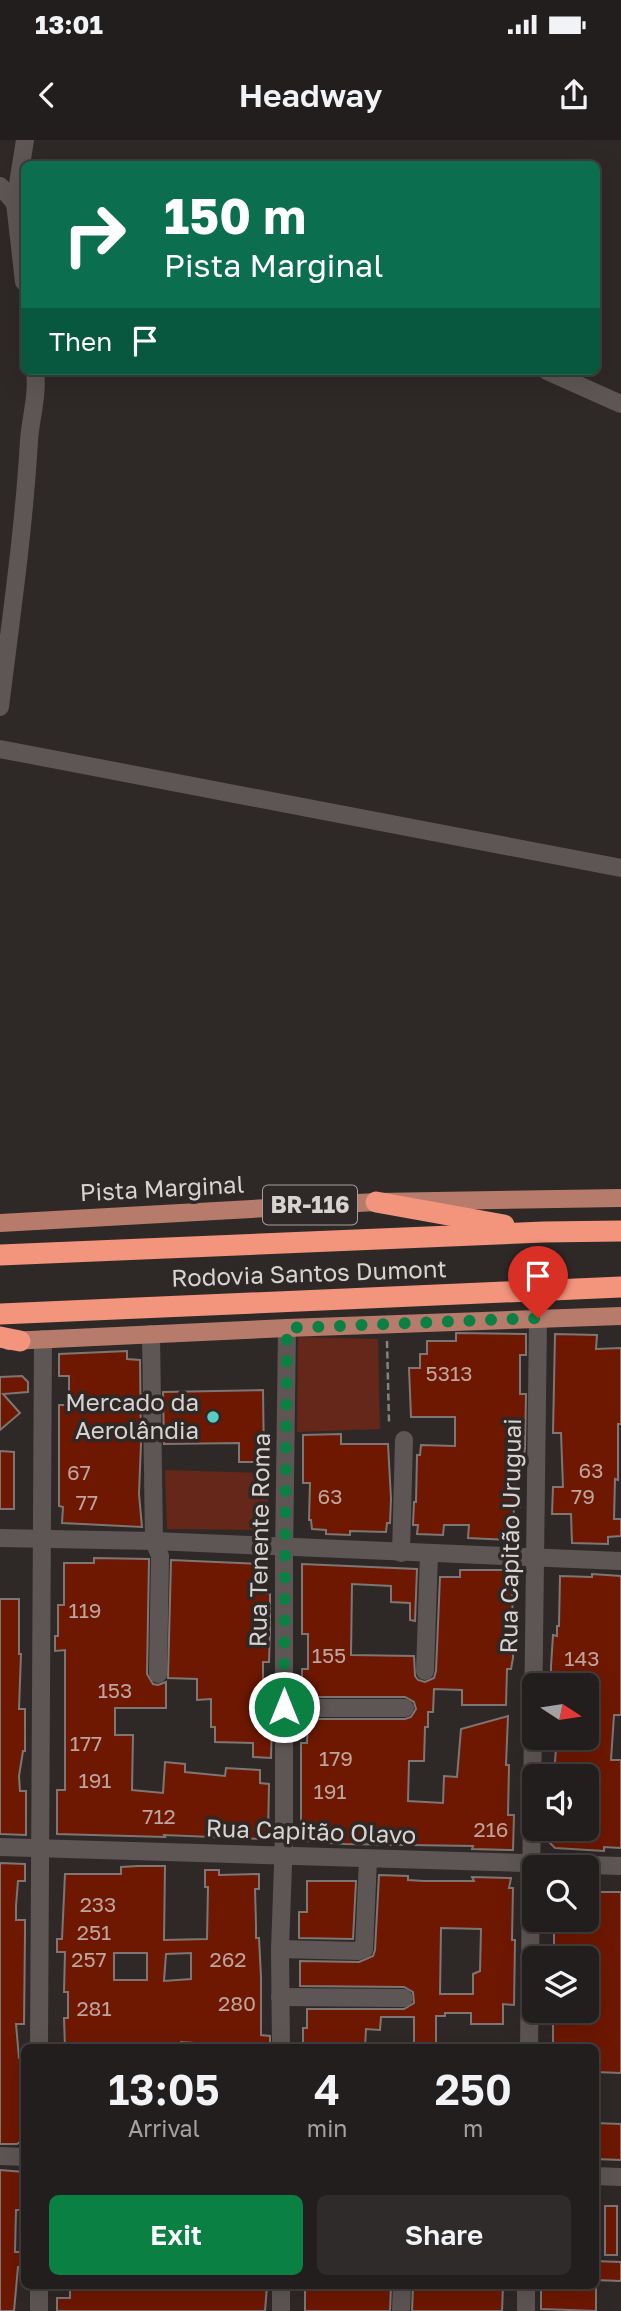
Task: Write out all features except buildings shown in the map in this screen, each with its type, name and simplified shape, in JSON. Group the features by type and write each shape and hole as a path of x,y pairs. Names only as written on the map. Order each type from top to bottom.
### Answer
{"highway":[{"path":"376,1202 544,1232"},
{"name":"Rodovia Santos Dumont","path":"0,1255 621,1231"},
{"name":"Rodovia Santos Dumont","path":"0,1314 621,1287"}],"main road":[{"name":"Pista Marginal","path":"0,1223 376,1202 621,1198"},
{"path":"7,1340 621,1315"}],"street":[{"path":"22,161 25,140"},
{"path":"21,166 15,204 21,256"},
{"path":"0,186 15,204"},
{"path":"0,707 16,579 30,429 37,388 35,375"},
{"path":"556,375 621,404"},
{"path":"0,749 621,868"},
{"name":"Rua Capitão Uruguai","path":"532,1855 538,1318"},
{"name":"Rua Tenente Roma","path":"281,2044 287,1328"},
{"path":"151,1334 154,1541 160,1556 158,1674"},
{"path":"39,2044 43,1339"},
{"path":"401,1553 404,1440"},
{"path":"0,1538 154,1541 621,1561"},
{"path":"425,1671 429,1554"},
{"path":"284,1707 405,1708"},
{"name":"Rua Capitão Olavo","path":"0,1847 368,1860 522,1862"},
{"path":"280,1949 363,1949 368,1860"},
{"name":"Rua Capitão Olavo","path":"599,1865 621,1866"},
{"name":"Rua Capitão Uruguai","path":"530,2044 531,1932"},
{"path":"280,1997 404,1998"},
{"path":"0,2156 21,2157"},
{"path":"599,2176 621,2177"},
{"path":"39,2289 39,2311"},
{"path":"281,2289 281,2311"},
{"path":"401,2311 402,2289"},
{"path":"526,2289 526,2311"}],"path":[{"path":"387,1324 389,1422"}],"shaded area":[{"path":"298,1337 378,1339 380,1429 297,1432"},
{"path":"165,1470 269,1473 267,1530 167,1529"}],"place":[{"name":"Mercado da Aerolândia","path":"213,1417"}],"route":[{"path":"284,1707 287,1328 538,1318"}]}
